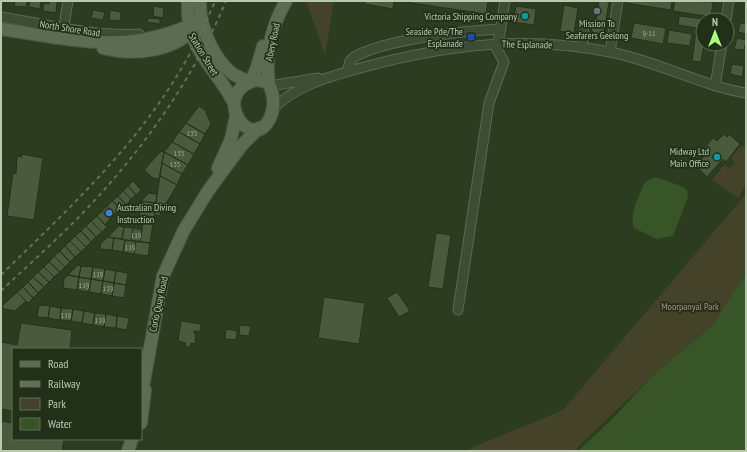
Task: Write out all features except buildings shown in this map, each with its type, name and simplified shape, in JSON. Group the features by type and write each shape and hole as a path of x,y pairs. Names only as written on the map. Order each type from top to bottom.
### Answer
{"main road":[{"name":"Station Street","path":"188,1 189,30 198,50 234,103"},
{"name":"Station Street","path":"200,1 201,20 206,35 232,74 250,82"},
{"name":"Abery Road","path":"250,82 257,67 270,20 279,1"},
{"name":"Abery Road","path":"270,85 267,65 269,47 277,19 286,1"},
{"name":"North Shore Road","path":"1,30 63,33 120,51 144,50 180,41 189,30 201,20"},
{"path":"259,80 270,85 273,100 272,110 268,120 259,128 246,127 240,123 236,116 234,103 238,94 250,82 259,80"},
{"name":"Corio Quay Road","path":"208,191 231,139 236,116"},
{"name":"Corio Quay Road","path":"142,393 154,316 163,276 184,230 208,191 242,145 259,128"},
{"name":"Corio Quay Road","path":"142,417 145,379"},
{"path":"128,451 132,440"},
{"path":"134,451 138,440"}],"street":[{"path":"63,33 68,1"},
{"path":"458,310 489,103 504,62 496,44 501,29 505,1"},
{"path":"610,52 618,1"},
{"path":"727,12 729,1"},
{"name":"North Shore Road","path":"1,17 63,33 122,35 138,34"},
{"path":"347,72 350,61 354,57 386,46 443,35 501,29"},
{"path":"582,47 584,32"},
{"name":"The Esplanade","path":"270,85 328,77 432,50 496,44 534,43 582,47 610,52 646,61 715,86 746,93"},
{"path":"715,86 721,52"},
{"name":"The Esplanade","path":"272,110 290,94 328,77"}],"green space":[{"path":"306,1 334,1 325,55"},
{"path":"746,145 746,183 739,197 737,197 712,180 724,165 730,168 735,162 731,158 740,147"},
{"name":"Moorpanyal Park","path":"746,194 746,276 713,325 651,377 574,451 470,451 469,449 563,410"}],"water":[{"path":"653,178 659,178 687,190 688,197 673,236 657,239 634,228 633,216 638,199 645,182"},
{"path":"746,273 746,451 578,451 612,419 651,377 713,325"}],"railway":[{"path":"1,275 65,212 123,150 174,81 196,43 215,1"},
{"path":"1,291 78,218 143,143 180,89 197,60 226,1"}],"place":[{"name":"Mission To Seafarers Geelong","path":"597,11"},
{"name":"Victoria Shipping Company","path":"525,16"},
{"name":"Seaside Pde/The Esplanade","path":"471,37"},
{"name":"Midway Ltd Main Office","path":"717,157"},
{"name":"Australian Diving Instruction","path":"109,213"}]}
